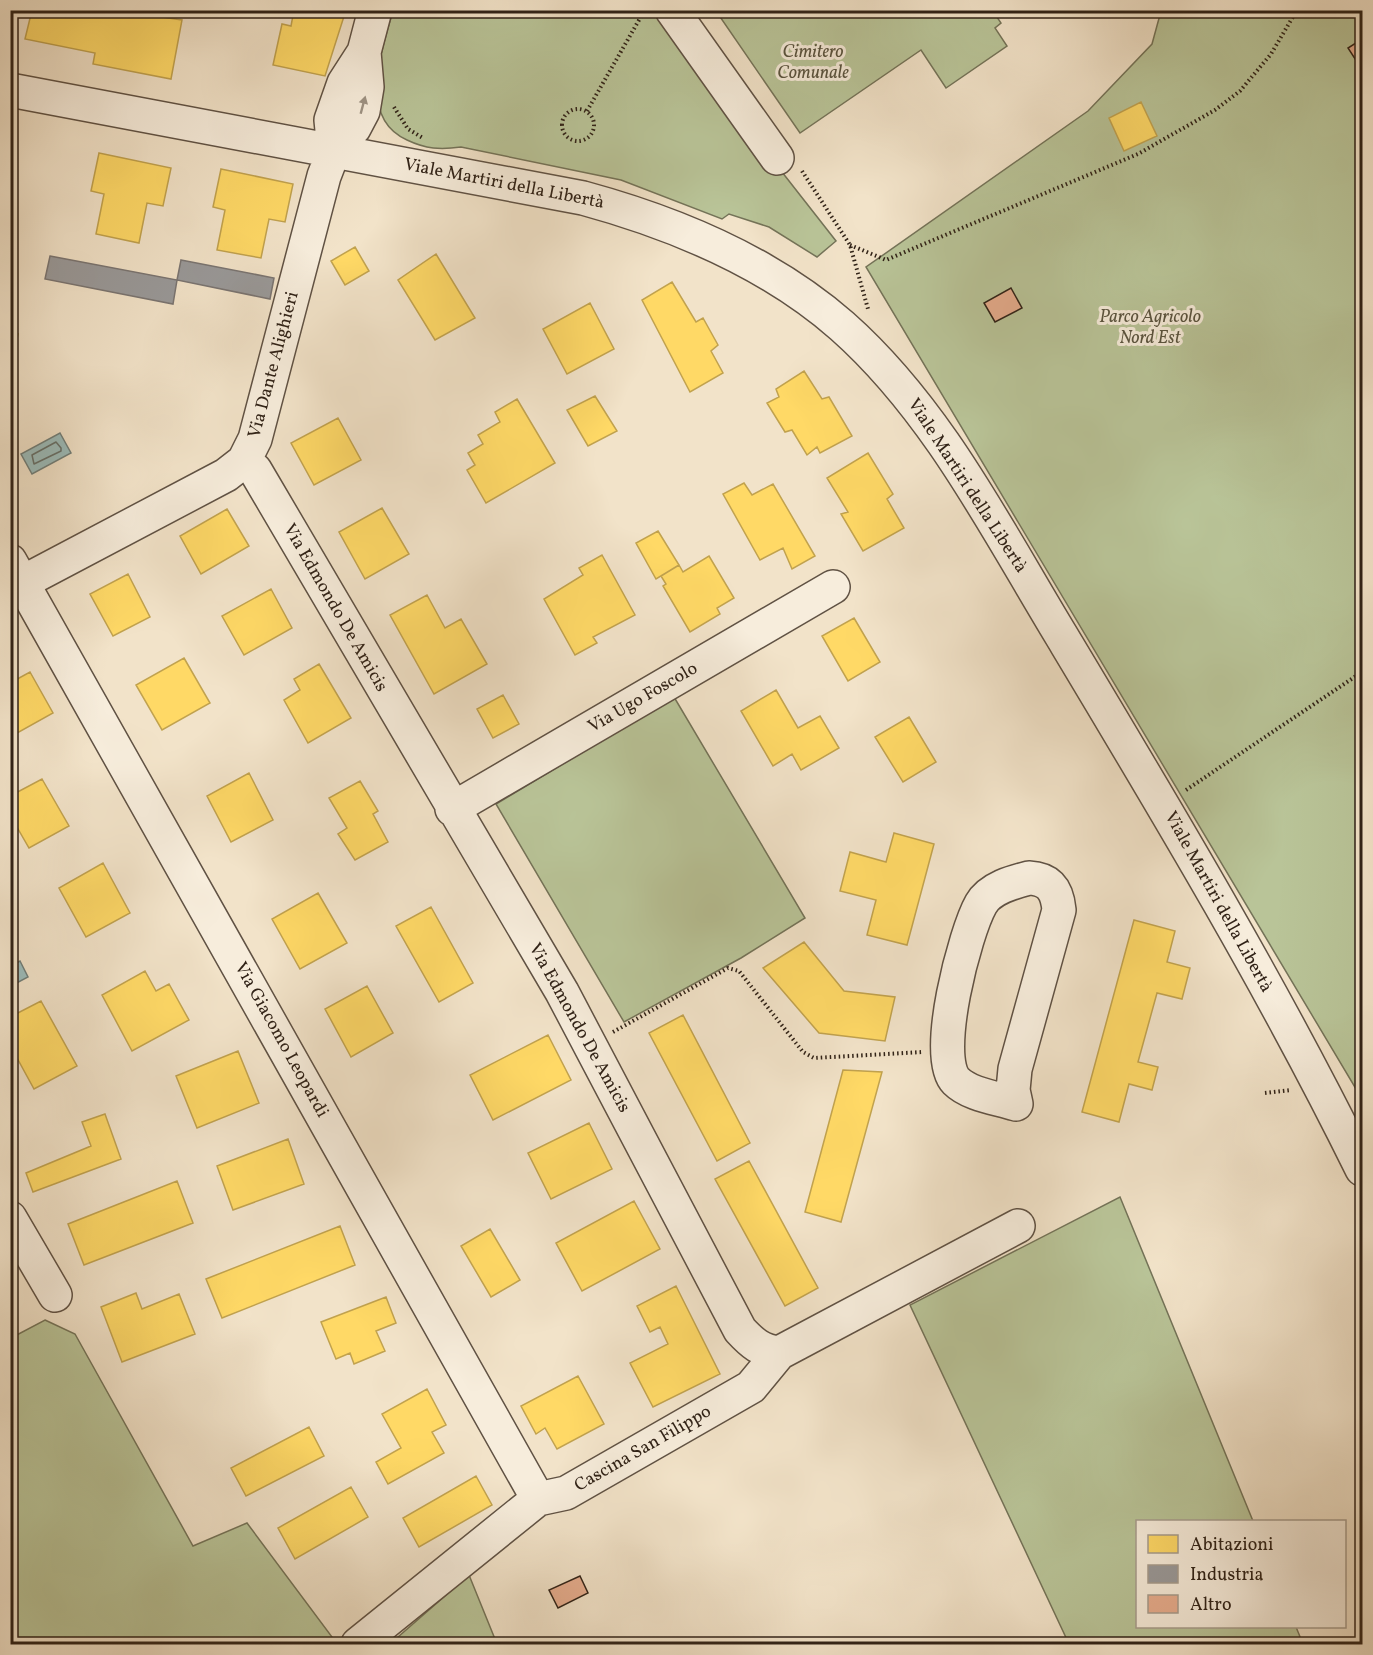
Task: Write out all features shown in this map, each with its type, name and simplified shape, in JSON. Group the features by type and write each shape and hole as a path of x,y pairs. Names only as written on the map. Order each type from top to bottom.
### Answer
{"street":[{"path":"334,150 331,120 344,83 364,52 375,10"},
{"path":"672,10 777,159"},
{"name":"Viale Martiri della Libertà","path":"10,90 583,198 626,210 741,258 790,286 825,312 891,375 916,404 943,443 1161,802 1318,1079 1362,1169"},
{"name":"Via Dante Alighieri","path":"14,577 226,475 244,461 255,439 324,176 334,150"},
{"name":"Via Edmondo De Amicis","path":"244,461 255,470 452,809 562,992 740,1330 752,1343 765,1351 779,1353"},
{"name":"Via Giacomo Leopardi","path":"14,577 538,1499"},
{"name":"Via Ugo Foscolo","path":"452,809 833,587"},
{"path":"1041,879 1050,884 1058,899 1059,909 1015,1069 1013,1090 1016,1104 983,1094 956,1081 948,1070 947,1051 953,990 982,903 1003,886 1016,881 1041,879"},
{"path":"10,1218 55,1295"},
{"path":"779,1353 1018,1226"},
{"name":"Cascina San Filippo","path":"358,1644 538,1499 566,1493 752,1387 779,1353"}],"path":[{"path":"587,111 645,10"},
{"path":"850,245 886,260 1138,154 1215,111 1240,92 1271,54 1297,10"},
{"path":"576,109 587,111 594,124 591,133 584,140 569,137 562,129 567,113 576,109"},
{"path":"1161,802 1205,780 1362,672"},
{"path":"590,1045 728,968 739,971 803,1052 814,1058 947,1051"}],"green space":[{"path":"393,11 656,11 836,241 817,257 769,227 729,214 722,219 621,180 461,147 427,147 407,140 392,130 382,116 378,100 379,63"},
{"name":"Cimitero Comunale","path":"716,11 993,11 1001,23 995,28 1007,46 946,88 921,50 800,133"},
{"name":"Parco Agricolo Nord Est","path":"1161,11 1362,11 1362,1099 866,267 1088,111 1152,44"},
{"path":"674,697 805,918 741,958 624,1022 496,804"},
{"path":"1120,1197 1253,1520 1136,1520 1136,1628 1296,1628 1303,1644 1069,1644 910,1305"},
{"path":"45,1320 75,1334 193,1546 247,1523 335,1641 324,1644 11,1644 11,1338"},
{"path":"469,1575 497,1644 390,1644"}],"water":[{"path":"60,433 71,453 32,474 21,454"},
{"path":"20,961 28,977 11,986 11,966"}],"building: Abitazioni":[{"path":"32,10 114,10 182,20 171,79 93,64 95,53 25,39"},
{"path":"294,10 346,10 325,76 273,65 282,24 291,26"},
{"path":"1141,102 1157,136 1124,151 1109,118"},
{"path":"99,153 171,168 163,206 147,203 139,243 96,234 104,194 91,191"},
{"path":"221,169 293,184 285,222 269,219 261,258 217,250 225,210 213,207"},
{"path":"355,247 369,271 345,285 331,261"},
{"path":"436,254 475,318 435,340 398,280"},
{"path":"672,282 696,322 703,318 718,345 711,351 723,373 690,392 642,300"},
{"path":"590,303 614,349 567,374 543,329"},
{"path":"10,333 18,334 10,378"},
{"path":"804,371 822,399 829,397 852,436 820,453 817,447 807,455 792,430 785,432 767,403 779,397 776,389"},
{"path":"595,396 617,431 588,446 567,410"},
{"path":"517,399 555,463 486,503 467,470 475,465 468,453 483,444 478,435 500,422 495,412"},
{"path":"338,418 361,460 314,485 291,443"},
{"path":"868,453 893,494 887,499 904,528 863,551 841,514 848,512 827,478"},
{"path":"744,483 752,495 773,484 815,556 792,569 783,548 760,560 723,494"},
{"path":"382,508 409,554 365,579 339,532"},
{"path":"227,509 249,546 201,574 180,536"},
{"path":"658,531 679,565 656,579 636,543"},
{"path":"602,555 635,615 593,637 597,643 575,655 544,599 583,575 579,568"},
{"path":"709,556 734,598 717,608 720,614 690,632 663,586 666,584 661,576 679,565 683,572"},
{"path":"128,574 150,617 113,636 90,594"},
{"path":"271,589 292,628 244,655 222,616"},
{"path":"427,595 445,628 461,619 487,664 434,694 390,615"},
{"path":"854,618 880,662 848,681 822,636"},
{"path":"184,658 210,703 162,730 136,685"},
{"path":"319,664 351,718 308,743 284,700 300,690 294,679"},
{"path":"30,672 53,713 10,737 10,683"},
{"path":"776,690 798,728 820,716 839,748 801,770 792,754 773,766 741,711"},
{"path":"503,695 519,724 493,738 477,709"},
{"path":"909,717 936,762 903,782 875,737"},
{"path":"249,773 273,820 231,842 207,796"},
{"path":"42,779 69,826 29,848 10,815 10,796"},
{"path":"360,781 378,811 373,814 388,842 355,860 338,834 347,828 329,798"},
{"path":"894,833 934,844 907,945 867,935 876,900 840,891 850,852 886,862"},
{"path":"103,863 130,913 86,937 59,888"},
{"path":"318,893 347,943 300,969 272,919"},
{"path":"431,907 473,983 439,1002 396,926"},
{"path":"1134,920 1175,931 1167,962 1190,968 1182,999 1157,993 1138,1062 1158,1067 1152,1090 1129,1084 1119,1122 1082,1112"},
{"path":"804,942 844,991 895,997 885,1041 819,1033 763,968"},
{"path":"145,971 156,991 169,984 189,1020 132,1051 102,995"},
{"path":"367,986 393,1033 351,1057 325,1009"},
{"path":"41,1001 77,1066 34,1089 10,1045 10,1017"},
{"path":"683,1015 750,1143 717,1161 649,1033"},
{"path":"548,1035 571,1080 493,1120 470,1075"},
{"path":"238,1051 259,1103 197,1128 176,1076"},
{"path":"843,1070 882,1072 841,1222 805,1212"},
{"path":"105,1114 121,1159 33,1192 26,1173 91,1146 82,1122"},
{"path":"589,1123 612,1169 551,1199 528,1153"},
{"path":"288,1139 304,1184 233,1210 217,1166"},
{"path":"749,1161 818,1288 785,1306 715,1179"},
{"path":"177,1181 193,1223 84,1265 68,1224"},
{"path":"634,1201 660,1249 582,1291 556,1243"},
{"path":"340,1226 355,1265 222,1318 206,1279"},
{"path":"490,1229 520,1280 491,1297 461,1246"},
{"path":"676,1286 720,1374 653,1407 630,1363 668,1344 660,1327 650,1332 637,1306"},
{"path":"136,1293 142,1309 179,1294 195,1334 122,1362 101,1307"},
{"path":"386,1297 396,1323 376,1331 385,1351 354,1364 350,1353 336,1359 321,1322"},
{"path":"578,1376 604,1424 557,1449 545,1428 536,1434 521,1406"},
{"path":"427,1389 446,1425 432,1432 444,1453 388,1484 376,1462 401,1448 382,1414"},
{"path":"309,1427 324,1456 246,1496 231,1468"},
{"path":"476,1476 492,1505 419,1547 403,1518"},
{"path":"351,1487 368,1517 295,1559 278,1528"}],"building: Industria":[{"path":"50,256 177,280 173,304 45,279"},
{"path":"181,260 274,278 270,299 177,280"}],"building: Altro":[{"path":"1362,39 1362,63 1359,65 1348,48"},
{"path":"1011,288 1022,308 995,322 984,303"},
{"path":"580,1576 588,1593 558,1608 549,1590"}]}
